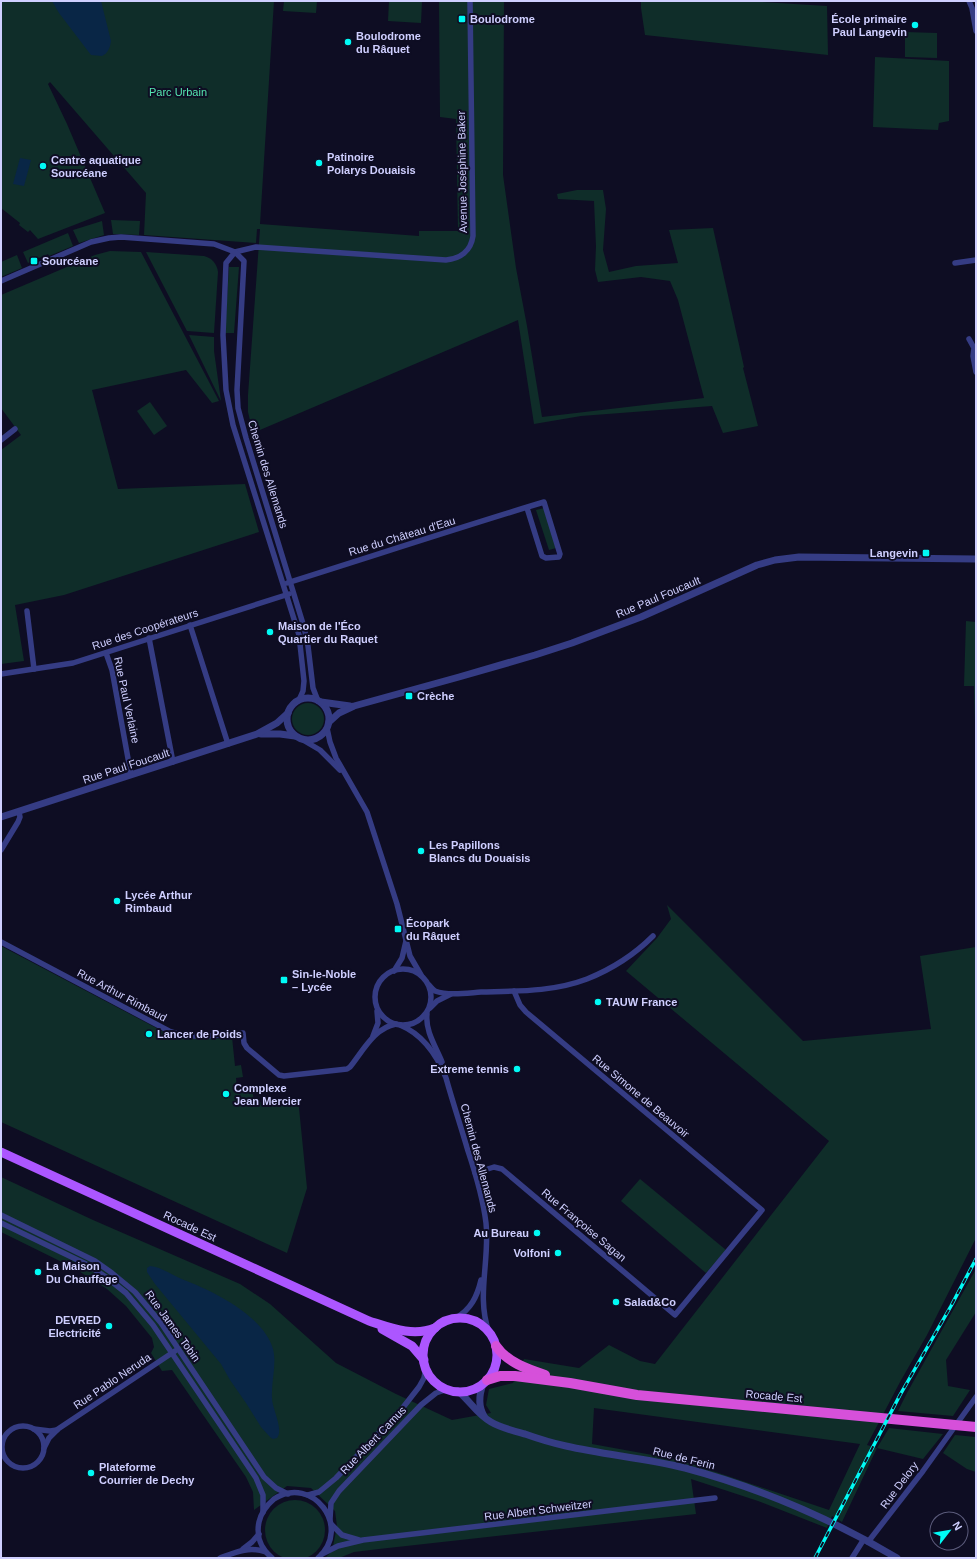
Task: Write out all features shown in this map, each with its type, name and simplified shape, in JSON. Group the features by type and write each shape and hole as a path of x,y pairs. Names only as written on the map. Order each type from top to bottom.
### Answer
{"highway":[{"name":"Rocade Est","path":"496,1346 503,1355 514,1362 538,1373 570,1382"},
{"name":"Rocade Est","path":"484,1382 500,1376 511,1375 570,1382 637,1395 976,1427"}],"main road":[{"name":"Rocade Est","path":"1,1152 369,1321 412,1346 425,1363"},
{"path":"456,1318 473,1320 482,1325 489,1332 496,1346 496,1364 492,1373 484,1382 471,1390 458,1391 448,1389 434,1381 425,1363 425,1344 428,1337 435,1328 445,1321 456,1318"},
{"name":"Rocade Est","path":"369,1321 413,1332 428,1331 435,1328"}],"street":[{"name":"Avenue Joséphine Baker","path":"235,252 256,247 446,260 457,258 466,252 473,236 470,1"},
{"path":"969,1 972,8 976,31"},
{"path":"1,281 99,240 115,237 214,244 235,252"},
{"name":"Chemin des Allemands","path":"299,700 304,685 299,636 235,430 227,396 223,335 226,263 235,252 244,263 236,385 238,408 307,640 313,688 319,702"},
{"path":"955,263 976,260"},
{"path":"969,339 975,347 973,356 976,372"},
{"path":"1,440 15,429"},
{"name":"Rue du Château d'Eau","path":"283,584 544,502 560,554 559,557 546,558 542,556 527,508"},
{"name":"Rue Paul Foucault","path":"328,725 339,713 354,706 566,645 626,623 757,565 776,560 799,557 976,559"},
{"name":"Rue des Coopérateurs","path":"1,674 68,665 293,593"},
{"path":"27,610 34,670"},
{"path":"190,625 228,744"},
{"path":"149,638 173,762"},
{"name":"Rue Paul Verlaine","path":"106,652 112,670 132,775"},
{"path":"347,777 324,754 296,737 291,732 287,725 288,713 292,705 299,700 310,698 319,702 328,712 328,725 334,753 367,812 397,904 411,958 421,975 435,990 455,993 550,989 586,980 607,970 643,946 653,936"},
{"name":"Rue Paul Foucault","path":"319,702 354,706"},
{"name":"Rue Paul Foucault","path":"1,817 257,734 274,726 288,713"},
{"path":"303,740 317,738 324,733 328,725"},
{"name":"Rue Paul Foucault","path":"257,734 280,734 296,737"},
{"path":"1,850 18,822 20,817 19,812"},
{"path":"369,1041 378,1023 375,997 378,984 384,977 394,970 403,955 406,934"},
{"name":"Rue Arthur Rimbaud","path":"1,942 175,1033 196,1036 242,1033 246,1048 279,1075 284,1076 347,1069 369,1041"},
{"path":"394,970 410,970 421,975"},
{"path":"428,1011 432,997 429,985"},
{"name":"Rue Simone de Beauvoir","path":"514,991 520,1004 526,1012 762,1210 675,1314"},
{"path":"369,1041 386,1027 413,1024 421,1020 436,1001 455,993"},
{"path":"376,1006 384,1018 398,1025"},
{"name":"Chemin des Allemands","path":"428,1011 427,1024 442,1063 482,1201 487,1242 484,1268 483,1312 489,1332"},
{"name":"Chemin des Allemands","path":"398,1025 413,1032 422,1039 436,1058 446,1078"},
{"name":"Rue Françoise Sagan","path":"475,1173 494,1167 502,1169 675,1314"},
{"name":"Rue James Tobin","path":"1,1214 89,1258 112,1273 135,1292 150,1308 264,1477 276,1488 288,1494"},
{"name":"Rue James Tobin","path":"1,1223 86,1264 111,1281 141,1309 256,1478 262,1492 263,1512"},
{"name":"Chemin des Allemands","path":"456,1318 467,1310 475,1299 484,1268"},
{"name":"Rue Pablo Neruda","path":"58,1430 50,1431 20,1426 10,1430 3,1440 3,1455 14,1466 26,1467 33,1464 39,1460 49,1438 58,1430 178,1349"},
{"name":"Rue Albert Camus","path":"307,1495 319,1492 336,1478 401,1410 424,1378 425,1363"},
{"path":"484,1382 480,1396 480,1406 487,1420"},
{"name":"Rue Albert Camus","path":"320,1556 329,1542 331,1533 331,1503 339,1491 421,1405 436,1393 448,1389"},
{"name":"Rue de Ferin","path":"458,1391 476,1412 487,1420 513,1430 566,1446 657,1462 713,1476 767,1494 797,1506 866,1540 897,1558"},
{"name":"Rue Delory","path":"852,1558 938,1450 976,1397"},
{"path":"33,1428 42,1438 44,1448"},
{"path":"272,1558 266,1552 258,1534 259,1523 263,1512 274,1499 296,1493 307,1495"},
{"name":"Rue Albert Schweitzer","path":"307,1495 321,1504 330,1522 342,1535 363,1540"},
{"name":"Rue Albert Schweitzer","path":"320,1556 338,1546 363,1540 715,1498"},
{"path":"220,1558 241,1550 252,1542 258,1534"},
{"path":"241,1550 254,1549 266,1552"}],"green space":[{"name":"Parc Urbain","path":"1,1 274,1 260,224 419,236 419,231 458,231 456,119 440,117 439,1 504,1 503,175 516,268 542,417 704,398 678,300 670,281 641,277 598,282 595,270 596,246 594,201 558,199 557,194 577,190 603,190 606,209 603,250 609,272 636,266 678,263 669,230 713,228 743,368 758,426 723,433 712,406 581,416 534,424 518,320 253,433 248,412 248,395 260,229 257,229 256,243 144,235 146,193 50,82 48,84 67,124 105,213 38,239 30,230 28,232 19,225 20,223 1,208"},
{"path":"284,1 317,1 316,13 283,11"},
{"path":"389,1 422,1 421,23 388,21"},
{"path":"641,1 746,1 827,6 828,55 645,35"},
{"path":"905,32 937,33 937,58 905,57"},
{"path":"875,57 949,61 949,121 939,123 938,130 873,127"},
{"path":"111,220 140,221 139,235 113,234"},
{"path":"102,221 104,235 79,243 73,230"},
{"path":"68,233 73,246 49,256 48,254 28,263 23,252"},
{"path":"110,251 141,252 219,401 212,403 186,370 92,390 118,489 245,484 259,532 64,595 15,605 24,661 1,664 1,450 21,435 1,408 1,295 95,255"},
{"path":"146,252 204,256 214,262 217,266 218,272 214,333 187,331"},
{"path":"17,255 22,268 1,277 1,262"},
{"path":"229,267 239,267 234,333 225,333"},
{"path":"189,335 214,337 214,351 221,401"},
{"path":"150,402 167,426 154,435 137,411"},
{"path":"544,508 556,548 549,550 536,510"},
{"path":"966,621 976,622 976,761 974,686 964,686"},
{"path":"305,703 311,703 321,710 324,719 323,725 317,732 311,735 305,735 295,728 292,722 292,716 299,706"},
{"path":"667,905 803,1041 931,1029 920,956 976,947 976,1238 927,1335 867,1445 877,1448 842,1522 832,1516 827,1528 758,1501 691,1479 696,1514 379,1549 354,1552 339,1558 325,1558 332,1551 337,1526 335,1511 311,1488 287,1486 254,1510 253,1492 246,1477 172,1370 162,1371 151,1353 154,1347 152,1338 126,1306 107,1289 74,1268 1,1232 1,1177 93,1220 240,1284 270,1304 336,1363 396,1394 452,1420 491,1413 486,1405 489,1389 513,1383 524,1359 579,1368 609,1345 640,1361 655,1364 829,1141 626,971 657,938 671,919","holes":["594,1408 860,1444 829,1510 680,1460 592,1444"]},
{"path":"1,946 164,1032 182,1037 198,1039 232,1037 235,1066 241,1065 243,1077 236,1078 237,1089 252,1087 254,1103 298,1098 307,1188 287,1253 1,1122"},
{"path":"640,1179 726,1250 706,1273 621,1201"},
{"path":"976,1269 976,1312 946,1360 948,1386 970,1390 953,1416 898,1411 907,1393"},
{"path":"889,1428 943,1434 923,1459 877,1448"},
{"path":"955,1435 976,1437 976,1472 967,1469 943,1453"},
{"path":"295,1500 311,1505 316,1509 320,1514 325,1530 320,1546 316,1551 311,1555 295,1560 279,1555 274,1551 270,1546 265,1530 270,1514 274,1509 279,1505"}],"water":[{"path":"52,1 101,1 111,41 107,52 102,56 91,55 59,13"},
{"path":"20,158 31,160 24,186 13,184"},
{"path":"150,1266 163,1270 223,1298 249,1316 268,1337 274,1355 272,1398 279,1430 277,1438 273,1439 270,1437 261,1427 221,1364 155,1284 147,1272 147,1268"}],"railway":[{"path":"815,1558 900,1395 976,1259"}],"place":[{"name":"Boulodrome","path":"462,19"},
{"name":"École primaire Paul Langevin","path":"915,25"},
{"name":"Boulodrome du Râquet","path":"348,42"},
{"name":"Patinoire Polarys Douaisis","path":"319,163"},
{"name":"Centre aquatique Sourcéane","path":"43,166"},
{"name":"Sourcéane","path":"34,261"},
{"name":"Langevin","path":"926,553"},
{"name":"Maison de l'Éco Quartier du Raquet","path":"270,632"},
{"name":"Crèche","path":"409,696"},
{"name":"Les Papillons Blancs du Douaisis","path":"421,851"},
{"name":"Lycée Arthur Rimbaud","path":"117,901"},
{"name":"Écopark du Râquet","path":"398,929"},
{"name":"Sin-le-Noble – Lycée","path":"284,980"},
{"name":"TAUW France","path":"598,1002"},
{"name":"Lancer de Poids","path":"149,1034"},
{"name":"Extreme tennis","path":"517,1069"},
{"name":"Complexe Jean Mercier","path":"226,1094"},
{"name":"Au Bureau","path":"537,1233"},
{"name":"Volfoni","path":"558,1253"},
{"name":"La Maison Du Chauffage","path":"38,1272"},
{"name":"Salad&Co","path":"616,1302"},
{"name":"DEVRED Electricité","path":"109,1326"},
{"name":"Plateforme Courrier de Dechy","path":"91,1473"}]}
